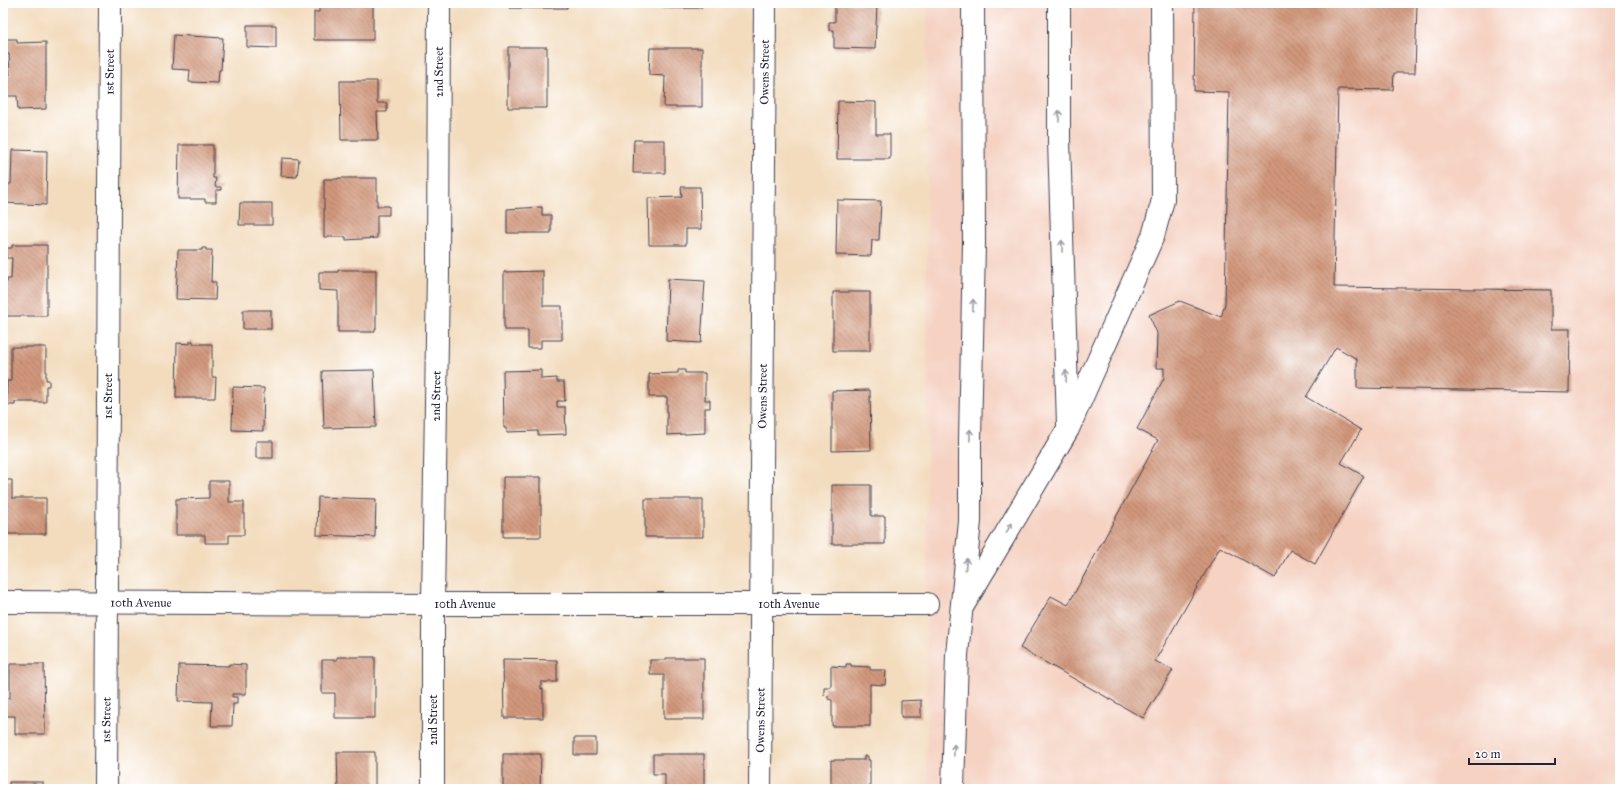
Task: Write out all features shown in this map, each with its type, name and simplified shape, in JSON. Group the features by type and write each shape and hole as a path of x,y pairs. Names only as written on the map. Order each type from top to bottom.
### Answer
{"street":[{"name":"1st Street","path":"106,789 110,3"},
{"name":"2nd Street","path":"433,789 433,604 438,264 439,3"},
{"name":"Owens Street","path":"760,789 765,3"},
{"path":"953,789 956,655 970,521 974,243 973,3"},
{"path":"1058,3 1059,141 1068,429"},
{"path":"961,610 1068,429 1153,236 1163,200 1162,3"},
{"name":"10th Avenue","path":"3,602 927,604"}],"shaded area":[{"path":"927,3 1620,3 1620,789 927,789"}],"building":[{"path":"319,3 373,3 373,40 314,40 314,12 319,12"},
{"path":"510,3 567,3 567,8 510,8"},
{"path":"665,3 702,3 702,8 664,8"},
{"path":"835,3 877,4 875,49 834,48 834,30 829,30 829,22 835,22"},
{"path":"1195,3 1417,3 1415,73 1394,73 1393,90 1338,89 1334,287 1551,290 1551,329 1570,329 1569,392 1357,388 1357,359 1336,347 1306,397 1361,430 1341,463 1364,476 1315,564 1290,550 1275,578 1220,547 1155,661 1173,670 1143,718 1020,648 1051,596 1068,605 1158,440 1137,429 1164,378 1164,368 1156,368 1157,333 1149,315 1180,301 1221,317 1225,304 1229,92 1194,91"},
{"path":"247,25 276,25 276,48 247,47"},
{"path":"174,35 223,38 221,70 219,70 218,83 189,82 190,70 172,69"},
{"path":"3,39 17,39 17,43 46,42 46,109 18,110 17,96 5,96 4,75 10,75 9,54 3,54"},
{"path":"508,47 547,47 547,108 508,108"},
{"path":"650,48 702,48 702,107 664,107 665,76 649,75"},
{"path":"340,81 377,81 377,103 387,103 387,112 377,112 378,140 341,140"},
{"path":"838,101 876,102 876,134 890,134 890,159 837,159"},
{"path":"634,140 665,140 665,173 633,173"},
{"path":"179,145 213,145 213,178 216,178 215,187 221,187 221,190 216,190 216,202 205,202 205,199 178,199"},
{"path":"12,150 47,151 46,205 3,203 3,184 11,184"},
{"path":"282,158 299,159 297,177 281,176"},
{"path":"377,178 377,206 389,206 389,215 377,215 377,238 346,240 346,237 324,237 324,179"},
{"path":"681,187 700,187 701,229 686,229 686,245 649,245 648,198 682,197"},
{"path":"837,200 881,201 879,240 872,240 871,256 836,255"},
{"path":"240,203 272,203 272,225 239,225"},
{"path":"542,207 542,215 551,215 551,233 507,233 507,209"},
{"path":"12,245 47,245 47,316 6,316 7,303 3,303 3,282 7,282 7,279 11,279 12,258 6,258 6,248 12,248"},
{"path":"202,248 212,250 211,282 216,282 215,300 176,299 178,250 202,250"},
{"path":"338,270 376,270 375,332 338,332 338,291 319,290 319,272 338,272"},
{"path":"543,271 543,306 562,306 562,340 541,340 541,348 528,348 528,330 504,330 504,272"},
{"path":"668,279 705,281 701,343 666,341"},
{"path":"833,292 870,292 870,351 833,351"},
{"path":"243,310 271,310 271,329 243,329"},
{"path":"190,341 193,341 193,344 212,344 212,377 216,377 215,398 176,398 177,343 190,344"},
{"path":"11,347 46,347 46,380 49,380 49,386 46,386 46,402 15,402 15,405 8,405 8,401 6,401 7,381 11,381"},
{"path":"374,370 376,427 324,428 322,371"},
{"path":"541,370 541,379 557,378 557,382 564,382 565,401 557,401 557,407 565,407 566,434 538,435 538,431 507,432 507,428 504,428 503,371"},
{"path":"678,370 685,370 685,373 705,373 705,400 710,400 710,408 705,408 705,433 667,435 667,397 649,397 649,374 678,373"},
{"path":"233,387 264,388 263,431 232,430"},
{"path":"870,390 871,450 832,451 832,391"},
{"path":"256,441 273,441 273,458 256,458"},
{"path":"503,477 541,477 541,537 503,537"},
{"path":"3,480 12,480 12,498 46,498 46,534 3,534"},
{"path":"209,481 229,481 229,502 244,502 244,535 229,535 229,543 205,543 205,535 176,535 176,499 209,498"},
{"path":"832,485 871,485 871,516 885,516 885,544 832,544"},
{"path":"318,497 376,499 375,537 317,535"},
{"path":"645,499 703,499 703,537 645,537"},
{"path":"337,657 375,657 375,718 335,718 335,693 322,693 322,660 337,660"},
{"path":"666,658 704,658 704,719 664,719 664,675 650,675 650,660 666,660"},
{"path":"503,659 557,660 557,682 541,682 541,689 543,689 543,718 504,718"},
{"path":"10,664 44,664 45,734 15,734 15,716 5,716 5,698 10,698"},
{"path":"229,664 246,665 246,694 232,694 232,697 237,697 237,704 233,704 232,726 211,726 212,702 178,701 179,665 229,666"},
{"path":"846,664 851,664 851,666 870,667 870,670 886,670 885,685 870,684 870,726 832,726 832,700 828,699 828,696 824,695 824,687 831,687 831,666 846,667"},
{"path":"921,700 921,717 901,717 901,701"},
{"path":"574,738 596,738 596,755 574,755"},
{"path":"337,752 375,752 375,789 338,789"},
{"path":"503,754 541,754 540,789 503,789"},
{"path":"653,754 704,754 704,789 665,789 665,774 653,774"},
{"path":"864,756 868,756 868,760 870,760 870,789 831,789 831,760 864,760"},
{"path":"9,782 43,782 43,789 9,789"}]}
